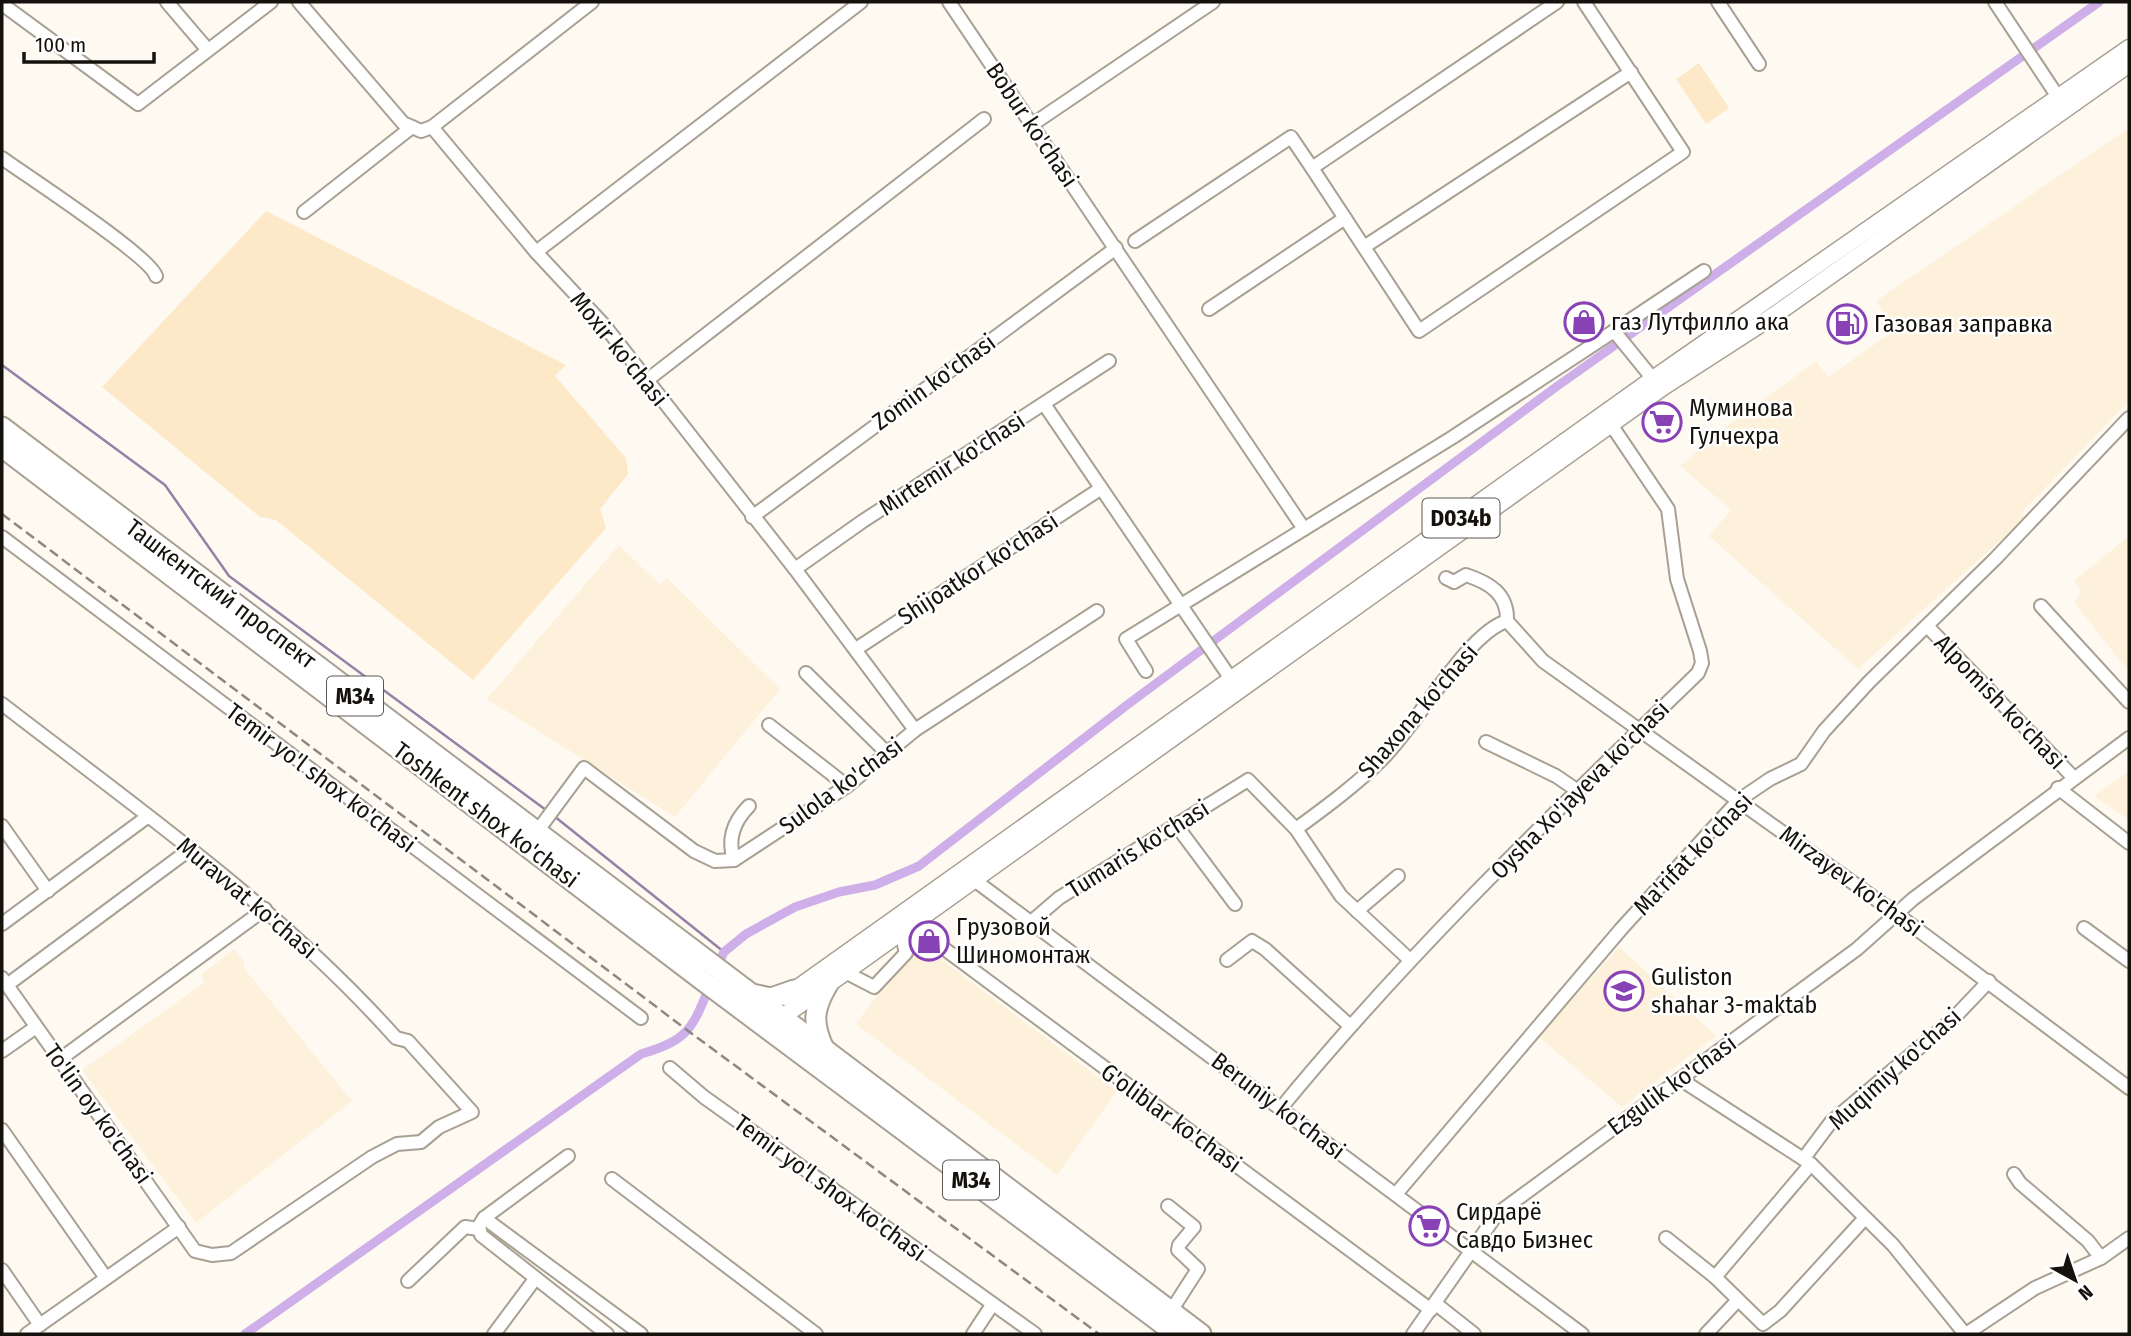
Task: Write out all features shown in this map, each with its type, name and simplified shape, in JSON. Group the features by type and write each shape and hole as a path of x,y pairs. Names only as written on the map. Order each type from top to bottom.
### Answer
{"highway":[{"name":"Ташкентский проспект","path":"2,427 541,826 712,977"},
{"name":"Toshkent shox ko'chasi","path":"2,447 712,977"},
{"name":"M34","path":"712,977 746,992 772,1018"},
{"name":"M34","path":"712,977 772,1018 1176,1334"},
{"path":"820,1057 814,1016 828,984"},
{"path":"746,992 771,998 794,990"},
{"name":"M34","path":"820,1057 1201,1334"}],"main road":[{"name":"D034b","path":"772,1018 845,972 1663,387 1779,318 2058,97 2129,48"},
{"name":"D034b","path":"772,1018 794,990 1653,379 2129,64"}],"street":[{"path":"167,2 207,49"},
{"path":"2,4 138,104 271,2"},
{"path":"299,2 403,123 421,131 432,127 592,2"},
{"path":"536,252 861,2"},
{"name":"Bobur ko'chasi","path":"949,2 1304,529"},
{"path":"1033,124 1213,2"},
{"path":"1312,167 1557,2"},
{"path":"1135,242 1291,137 1419,331 1683,152 1584,2"},
{"path":"1718,2 1759,64"},
{"path":"1995,2 2058,97"},
{"path":"1364,247 1631,72"},
{"path":"646,382 984,120"},
{"path":"304,212 412,127"},
{"name":"Moxir ko'chasi","path":"432,127 536,252 604,325 795,569 915,730"},
{"path":"2,158 128,249 154,269 156,276"},
{"path":"1209,309 1345,218"},
{"name":"Zomin ko'chasi","path":"752,517 1116,248"},
{"path":"1146,671 1126,639 1454,437 1616,333 1704,271"},
{"path":"1616,333 1653,379"},
{"name":"Mirtemir ko'chasi","path":"795,569 863,521 1110,361"},
{"path":"1044,404 1231,679"},
{"name":"Ma'rifat ko'chasi","path":"1396,1195 1622,928 1739,800 1770,779 1801,764 1824,731 2129,418"},
{"name":"Oysha Xo'jayeva ko'chasi","path":"1281,1108 1349,1025 1410,960 1698,673 1702,663 1677,579 1668,509 1612,426"},
{"name":"Shijoatkor ko'chasi","path":"856,649 1100,489"},
{"name":"Temir yo'l shox ko'chasi","path":"2,537 641,1018"},
{"path":"1446,579 1454,582 1466,575 1484,581 1500,594 1508,606 1507,621"},
{"path":"2042,606 2129,702"},
{"name":"Sulola ko'chasi","path":"734,860 847,786 915,730 1097,611"},
{"name":"Mirzayev ko'chasi","path":"1507,621 1543,661 1989,981 2129,1088"},
{"name":"Shaxona ko'chasi","path":"1296,829 1351,789 1385,756 1470,650 1494,625 1507,621"},
{"name":"Alpomish ko'chasi","path":"1928,627 2073,777"},
{"path":"806,673 888,754"},
{"name":"Muravvat ko'chasi","path":"2,704 265,909 345,981 396,1038 408,1041 472,1111 439,1127 421,1142 397,1143 372,1157 232,1253 212,1255 195,1251"},
{"path":"769,725 847,786"},
{"name":"Ezgulik ko'chasi","path":"1413,1334 1497,1214 1857,949 1913,899 2058,788 2129,738"},
{"path":"1486,742 1556,776 1578,791"},
{"path":"541,826 584,768 694,851 715,861 734,860 731,849 732,832 749,806"},
{"name":"Tumaris ko'chasi","path":"1031,922 1059,898 1248,780 1296,829"},
{"name":"Alpomish ko'chasi","path":"2058,788 2129,843"},
{"path":"2,924 147,817"},
{"path":"1176,825 1235,904"},
{"path":"2,826 48,891"},
{"path":"1296,829 1341,896 1410,960"},
{"path":"4,981 189,850"},
{"path":"1357,911 1398,876"},
{"name":"Beruniy ko'chasi","path":"973,879 1582,1334"},
{"path":"59,1060 265,909"},
{"path":"845,972 874,987 906,953 906,928"},
{"name":"G'oliblar ko'chasi","path":"906,928 1474,1334"},
{"path":"2084,929 2129,961"},
{"path":"1227,960 1252,941 1265,949 1349,1025"},
{"name":"To'lin oy ko'chasi","path":"4,981 195,1251"},
{"name":"Muqimiy ko'chasi","path":"1715,1277 1808,1161 1831,1122 1951,1021 1989,981"},
{"path":"2,1051 36,1027"},
{"name":"Temir yo'l shox ko'chasi","path":"670,1068 704,1097 1035,1334"},
{"path":"1680,1079 1808,1161 1923,1279 1965,1334 2035,1288 2101,1258 2129,1238"},
{"path":"2,1130 106,1278"},
{"path":"408,1281 465,1227 482,1224 568,1156"},
{"path":"2014,1174 2020,1183 2088,1241 2101,1258"},
{"path":"612,1179 816,1334"},
{"path":"1168,1206 1194,1227 1178,1250 1198,1269 1197,1275 1171,1311"},
{"path":"1666,1238 1715,1277 1762,1324 1780,1311 1865,1217"},
{"path":"482,1224 490,1245 607,1334"},
{"path":"482,1224 640,1334"},
{"path":"27,1334 179,1227"},
{"path":"2,1270 40,1325"},
{"path":"494,1334 535,1279"},
{"path":"1706,1334 1738,1300"},
{"path":"973,1334 992,1305"}],"shaded area":[{"path":"1699,63 1729,108 1706,124 1676,79"},
{"path":"2129,128 2129,401 2022,512 2026,517 1858,669 1709,536 1731,510 1680,466 1713,437 1816,361 1828,377 1895,330 1876,301"},
{"path":"266,211 566,365 555,376 626,458 628,474 600,509 606,528 473,680 276,520 260,517 102,387"},
{"path":"2129,536 2129,672 2074,602 2082,592 2074,581"},
{"path":"619,545 660,585 667,578 780,689 675,817 487,699"},
{"path":"2129,771 2129,820 2094,796"},
{"path":"917,941 1117,1091 1057,1175 856,1024"},
{"name":"Guliston shahar 3-maktab","path":"1619,947 1716,1036 1622,1107 1539,1037"},
{"path":"234,949 245,963 243,967 352,1101 196,1223 82,1070 205,982 201,975"}],"waterway":[{"path":"716,969 724,952 746,934 795,907 839,892 875,885 919,866 1127,705 1556,387 2099,2"},
{"path":"2,365 165,485 229,576 546,810"},
{"path":"554,816 724,952"},
{"path":"245,1334 641,1054 679,1038 693,1023 710,985"}],"railway":[{"path":"2,514 691,1033 1099,1334"}],"place":[{"name":"газ Лутфилло ака","path":"1584,322"},
{"name":"Газовая заправка","path":"1847,324"},
{"name":"Муминова Гулчехра","path":"1662,422"},
{"name":"Грузовой Шиномонтаж","path":"929,941"},
{"name":"Guliston shahar 3-maktab","path":"1624,991"},
{"name":"Сирдарё Савдо Бизнес","path":"1429,1226"}]}
